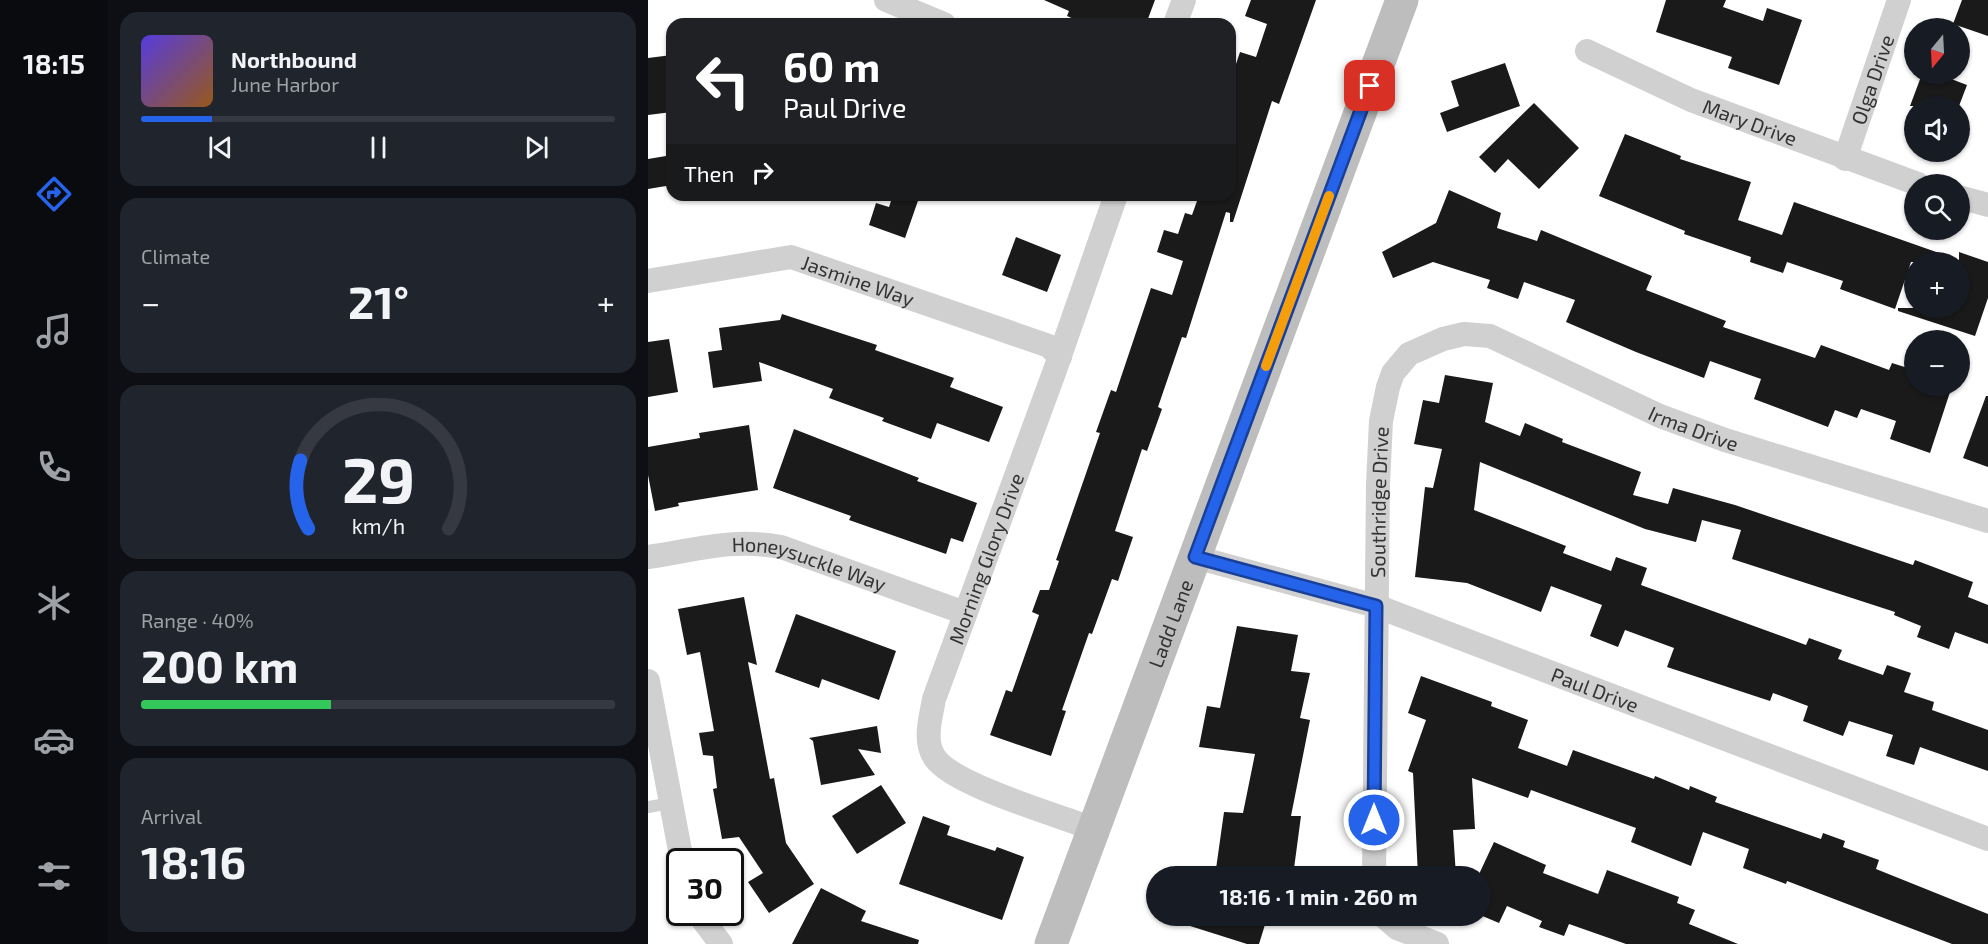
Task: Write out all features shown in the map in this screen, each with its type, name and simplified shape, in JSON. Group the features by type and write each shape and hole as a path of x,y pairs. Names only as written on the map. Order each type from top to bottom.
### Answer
{"street":[{"path":"886,0 930,18"},
{"path":"1177,18 1184,0"},
{"name":"Ladd Lane","path":"1051,944 1402,0"},
{"name":"Olga Drive","path":"1845,159 1899,0"},
{"name":"Mary Drive","path":"1587,51 1692,100 1904,179"},
{"path":"1970,200 1988,205"},
{"name":"Morning Glory Drive","path":"1094,829 966,782 934,758 928,734 934,699 1114,201"},
{"name":"Jasmine Way","path":"648,281 791,256 1049,346 1059,357"},
{"name":"Irma Drive","path":"1409,354 1443,339 1464,334 1490,336 1671,420 1725,440 1988,521"},
{"name":"Southridge Drive","path":"1374,866 1376,606 1381,421 1393,373 1409,354"},
{"name":"Honeysuckle Way","path":"648,557 721,544 753,542 781,547 965,613"},
{"name":"Paul Drive","path":"1195,557 1376,606 1988,839"},
{"path":"648,681 660,805 677,848"},
{"path":"708,926 721,944"},
{"path":"1394,926 1437,944"}],"building":[{"path":"1044,0 1155,0 1148,18 1072,18 1067,16 1069,11"},
{"path":"1251,0 1316,0 1279,104 1272,101 1233,222 1230,222 1230,213 1226,212 1186,338 1182,337 1158,407 1162,409 1147,451 1142,449 1115,531 1133,537 1118,581 1112,579 1092,634 1089,633 1062,710 1066,711 1051,756 990,735 1006,690 1012,692 1039,615 1032,612 1040,590 1049,590 1059,561 1056,560 1100,433 1096,432 1111,390 1116,392 1151,288 1172,295 1183,261 1157,252 1164,230 1178,234 1185,213 1192,215 1197,201 1236,201 1236,64 1240,52 1256,57 1267,24 1245,16"},
{"path":"1666,0 1726,0 1723,7 1763,21 1767,8 1802,20 1779,85 1728,68 1732,57 1656,32"},
{"path":"1962,0 1988,0 1988,36 1970,30 1970,18 1955,18"},
{"path":"666,56 666,113 648,115 648,58"},
{"path":"1505,63 1520,106 1447,132 1440,113 1459,106 1451,81"},
{"path":"1918,84 1967,85 1963,96 1914,96"},
{"path":"1534,103 1579,148 1539,189 1508,159 1495,173 1479,157"},
{"path":"1625,134 1681,156 1680,159 1751,182 1738,220 1782,235 1794,202 1936,252 1904,252 1904,283 1895,309 1840,289 1843,281 1787,262 1783,273 1750,262 1751,257 1684,234 1685,231 1599,196"},
{"path":"666,156 666,186 648,189 648,159"},
{"path":"1449,190 1501,213 1497,228 1537,241 1541,230 1652,276 1646,290 1726,321 1723,327 1815,358 1821,345 1889,370 1892,363 1904,367 1904,396 1949,396 1930,453 1890,439 1896,421 1861,409 1857,418 1835,410 1828,427 1754,399 1761,379 1710,361 1704,378 1636,352 1566,322 1575,300 1524,282 1518,299 1487,288 1490,280 1433,262 1393,278 1382,252 1436,223"},
{"path":"891,201 918,201 905,238 869,225 876,203 889,207"},
{"path":"1016,237 1061,255 1047,292 1002,275"},
{"path":"1970,256 1988,262 1988,298 1975,336 1970,334 1970,330 1957,330 1920,318 1970,318"},
{"path":"1898,308 1904,308 1904,313 1898,311"},
{"path":"782,314 877,345 875,350 954,378 950,387 1003,407 989,442 937,423 931,439 882,421 884,418 829,398 833,389 759,362 762,381 713,388 708,352 722,350 719,328 780,320"},
{"path":"669,339 678,392 648,397 648,342"},
{"path":"1445,375 1493,383 1485,422 1520,436 1525,423 1563,439 1562,442 1641,472 1633,495 1668,504 1673,488 1735,505 1913,565 1915,560 1973,582 1968,597 1988,605 1988,644 1955,632 1949,649 1917,637 1921,626 1894,615 1895,612 1732,559 1741,530 1702,520 1696,542 1645,529 1480,462 1474,510 1566,546 1563,553 1611,571 1616,557 1647,568 1641,585 1806,645 1809,638 1842,650 1838,659 1883,675 1887,665 1911,673 1904,692 1934,702 1932,710 1988,730 1988,771 1920,747 1914,765 1886,756 1893,735 1849,721 1843,736 1803,721 1808,706 1773,693 1770,701 1667,667 1674,648 1625,630 1618,647 1590,636 1602,605 1551,586 1541,612 1467,583 1415,577 1425,487 1433,488 1442,449 1414,444 1423,400 1439,403"},
{"path":"1986,396 1988,396 1988,467 1963,458"},
{"path":"749,425 758,490 678,503 679,506 655,511 648,475 648,447 700,438 699,433"},
{"path":"794,429 919,478 917,481 977,503 963,542 951,538 946,554 849,520 851,516 773,488"},
{"path":"744,597 757,665 748,662 770,779 774,778 786,843 814,884 769,913 748,882 763,873 739,837 722,839 713,789 717,788 713,756 703,755 699,733 714,731 700,652 687,655 678,609"},
{"path":"796,614 896,651 879,700 822,679 819,688 775,672"},
{"path":"1237,626 1298,635 1291,671 1310,673 1300,718 1310,720 1291,816 1301,816 1294,866 1216,866 1224,812 1243,813 1255,754 1199,747 1207,706 1220,708"},
{"path":"1421,676 1492,702 1491,706 1528,720 1518,748 1567,766 1573,750 1654,779 1655,776 1689,790 1690,786 1717,797 1715,802 1821,839 1823,833 1845,841 1843,847 1879,860 1876,869 1988,914 1988,944 1952,944 1787,881 1786,884 1743,868 1749,849 1703,832 1691,866 1631,842 1636,828 1531,790 1528,798 1472,778 1475,829 1453,830 1455,866 1418,866 1413,773 1408,771 1426,720 1408,713"},
{"path":"877,726 881,753 858,749 875,775 821,785 813,741 809,738"},
{"path":"881,785 906,823 857,854 832,816"},
{"path":"923,816 950,826 947,835 995,851 997,847 1024,857 1002,920 899,884"},
{"path":"1494,842 1546,865 1543,873 1598,894 1607,870 1679,897 1677,903 1695,910 1689,924 1738,944 1626,944 1569,924 1564,936 1539,927 1542,921 1507,906 1499,923 1491,920 1491,866 1483,866"},
{"path":"821,888 866,911 861,921 919,940 918,944 792,944"},
{"path":"1190,926 1265,926 1259,944 1247,944"}],"slow traffic":[{"path":"1266,366 1329,196"}],"route":[{"path":"1370,86 1195,557 1376,606 1374,820"}]}
